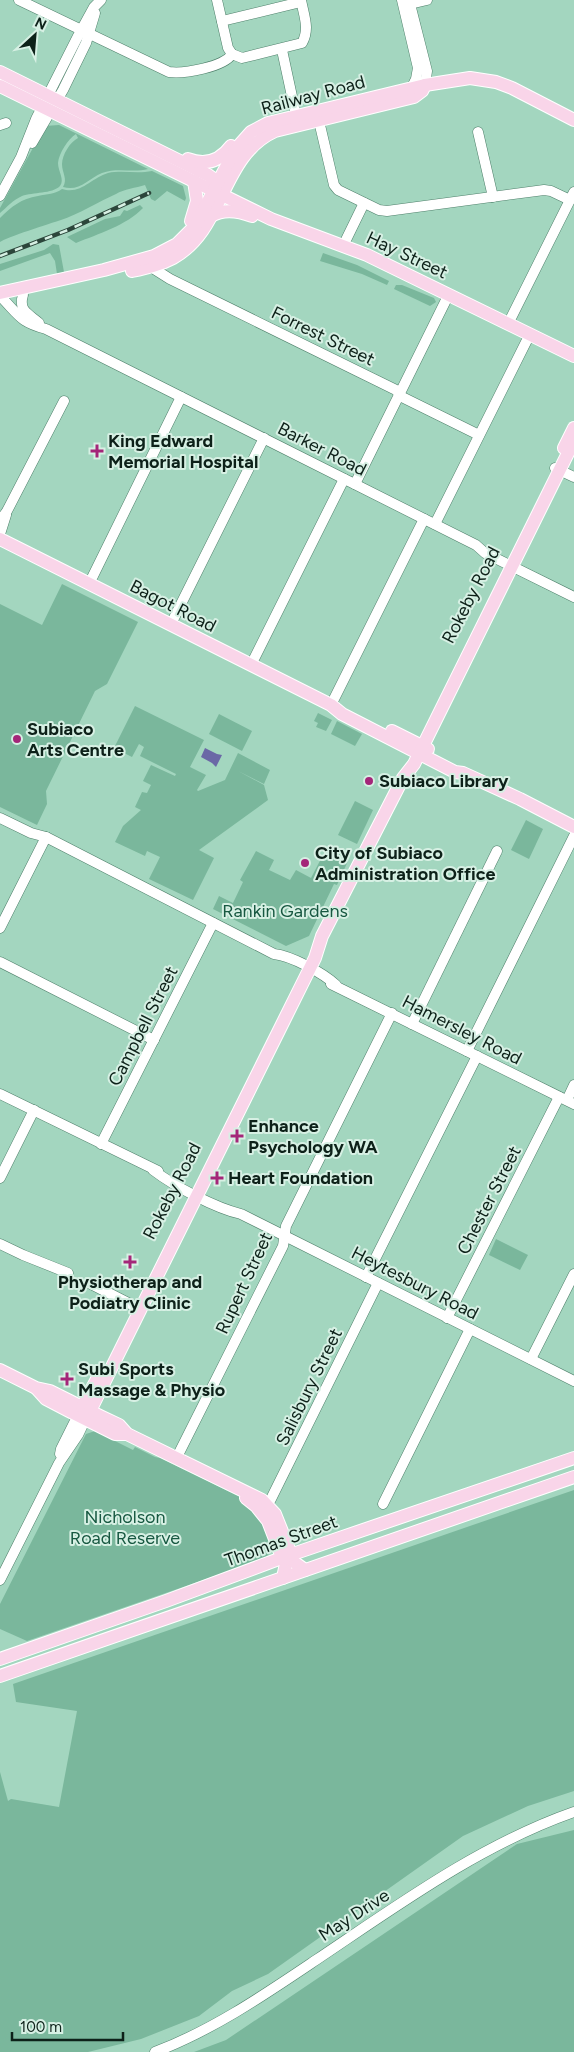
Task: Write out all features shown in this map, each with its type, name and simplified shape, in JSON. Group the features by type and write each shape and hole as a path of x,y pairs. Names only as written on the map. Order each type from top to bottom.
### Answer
{"main road":[{"name":"Hay Street","path":"0,72 50,103 194,181 218,189"},
{"name":"Railway Road","path":"1,298 154,256 177,244 195,226 218,189 231,156 251,132 268,123 425,85 470,78 496,82 512,88 574,120"},
{"path":"1,298 23,295 112,275 156,270 175,257 204,230 212,216 218,189 256,142 275,131 414,98 422,91 425,85"},
{"name":"Hay Street","path":"0,86 50,103 166,154 218,189 272,219 389,265 574,356"},
{"path":"166,154 177,154 200,163 212,161 225,154 238,138 251,132"},
{"path":"177,244 196,208 198,194 194,181"},
{"path":"212,216 218,212 227,211 259,219 272,219"},
{"name":"Rokeby Road","path":"558,468 574,428"},
{"name":"Rokeby Road","path":"84,1413 306,970 319,949 322,936 403,778 414,764 417,748 510,562 558,468 574,441"},
{"name":"Bagot Road","path":"0,539 331,704 342,714 417,748 455,772 520,800 574,827"},
{"path":"0,1370 36,1388 50,1391 84,1413 119,1425 127,1434 254,1496 268,1505 289,1549 283,1578"},
{"name":"Thomas Street","path":"0,1659 166,1602 288,1556 574,1458"},
{"name":"Thomas Street","path":"0,1676 574,1477"},
{"path":"235,1488 264,1515 280,1552 306,1570"}],"street":[{"path":"19,0 174,73 219,64 232,54"},
{"path":"0,196 50,103 100,0"},
{"path":"217,0 228,48 232,54 242,58 282,50 302,43 307,34 301,1 222,20"},
{"path":"407,1 427,0"},
{"path":"407,1 427,71 425,85"},
{"path":"407,1 418,68 416,79 411,89"},
{"path":"282,50 296,115"},
{"path":"427,71 439,82"},
{"path":"319,120 334,185 338,190 379,210 387,211 548,190 572,196 508,324"},
{"path":"478,132 493,197"},
{"path":"343,246 364,203"},
{"name":"Forrest Street","path":"156,270 396,390 399,394 479,435"},
{"path":"355,484 449,294"},
{"name":"Barker Road","path":"23,295 21,303 23,310 46,329"},
{"name":"Barker Road","path":"1,298 21,319 31,325 46,329 264,438 476,545 485,553 574,590"},
{"path":"435,524 530,334"},
{"path":"89,584 181,397"},
{"path":"0,521 64,401"},
{"path":"171,624 264,438"},
{"path":"558,468 574,473"},
{"path":"558,468 574,477"},
{"path":"251,665 344,479"},
{"path":"0,534 7,511"},
{"path":"331,704 424,519"},
{"name":"Barker Road","path":"510,562 574,597"},
{"name":"Hamersley Road","path":"0,811 32,826 46,837 274,954 279,960 328,978 336,985 412,1024 567,1100"},
{"name":"Hamersley Road","path":"0,818 31,833 46,837"},
{"path":"467,1051 574,836"},
{"path":"0,928 46,837"},
{"path":"412,1024 497,850"},
{"name":"Campbell Street","path":"101,1144 213,923"},
{"path":"0,962 154,1040"},
{"name":"Rupert Street","path":"176,1459 282,1246 286,1226 392,1013"},
{"path":"366,1277 477,1056"},
{"name":"Chester Street","path":"447,1318 574,1085"},
{"name":"Heytesbury Road","path":"0,1094 153,1170 165,1179 233,1206 241,1214 574,1381"},
{"path":"0,1178 34,1110"},
{"path":"0,1244 68,1273"},
{"path":"531,1359 574,1274"},
{"path":"89,1283 137,1307"},
{"name":"Salisbury Street","path":"268,1505 378,1283"},
{"path":"382,1504 470,1329"},
{"name":"Rokeby Road","path":"0,1580 84,1413"},
{"name":"May Drive","path":"155,2052 206,2030 268,1992 470,1859 542,1823 574,1812"}],"green space":[{"path":"59,125 148,169 108,171 74,188 63,187 65,181 62,160 69,146 78,138 76,134 70,139 60,155 58,166 62,181 60,186 47,192 22,196 0,213 0,208 45,126"},
{"path":"152,171 183,186 185,201 167,191 155,201 151,199 145,185 123,191 67,218 0,242 0,218 22,201 54,193 62,189 75,190 108,173"},
{"path":"140,205 143,208 136,214 112,228 76,243 67,237 105,219 120,216 124,210 127,211"},
{"path":"53,244 59,245 64,272 57,274 55,261 50,253 0,271 0,264 44,250"},
{"path":"323,253 357,265 389,281 387,285 362,274 320,261"},
{"path":"396,285 402,285 434,298 436,302 430,306 394,289"},
{"path":"62,584 138,622 107,684 95,691 46,791 47,804 37,825 0,807 0,604 42,625"},
{"path":"135,706 204,740 190,767 206,775 198,791 225,780 238,753 270,770 264,784 238,771 264,785 268,800 199,850 214,858 193,900 149,879 160,857 147,851 145,856 115,842 123,826 141,810 135,807 142,792 147,793 151,785 143,781 151,765 175,776 176,774 140,756 144,747 139,744 132,757 114,748"},
{"path":"318,713 332,720 326,731 316,727 318,723 314,721"},
{"path":"219,714 252,731 242,751 209,734"},
{"path":"337,721 362,734 355,746 331,734"},
{"path":"355,801 373,810 357,844 338,835"},
{"path":"526,820 543,829 529,859 511,850"},
{"name":"Rankin Gardens","path":"256,851 274,860 269,870 290,880 296,870 311,878 324,853 333,857 337,852 348,857 337,885 334,884 309,936 286,946 213,909 219,896 233,903 243,882 240,880"},
{"path":"496,1239 528,1255 520,1270 489,1255"},
{"name":"Nicholson Road Reserve","path":"95,1431 133,1450 135,1447 160,1458 240,1497 258,1512 272,1543 269,1554 264,1559 27,1641 0,1629 0,1604 86,1434"},
{"path":"574,1490 574,1791 528,1806 463,1836 268,1974 232,1991 199,2016 141,2039 88,2052 0,2052 0,1772 8,1801 11,1799 59,1807 77,1711 16,1702 13,1684"},
{"path":"574,1830 574,2052 194,2052 226,2040 517,1844"}],"shaded area":[{"path":"205,748 222,755 216,767 201,757"}],"railway":[{"path":"0,256 68,230 149,193"}],"place":[{"name":"King Edward Memorial Hospital","path":"97,451"},
{"name":"Subiaco Arts Centre","path":"17,739"},
{"name":"Subiaco Library","path":"369,781"},
{"name":"City of Subiaco Administration Office","path":"305,863"},
{"name":"Enhance Psychology WA","path":"237,1136"},
{"name":"Heart Foundation","path":"217,1178"},
{"name":"Physiotherap and Podiatry Clinic","path":"130,1262"},
{"name":"Subi Sports Massage & Physio","path":"67,1379"}]}
